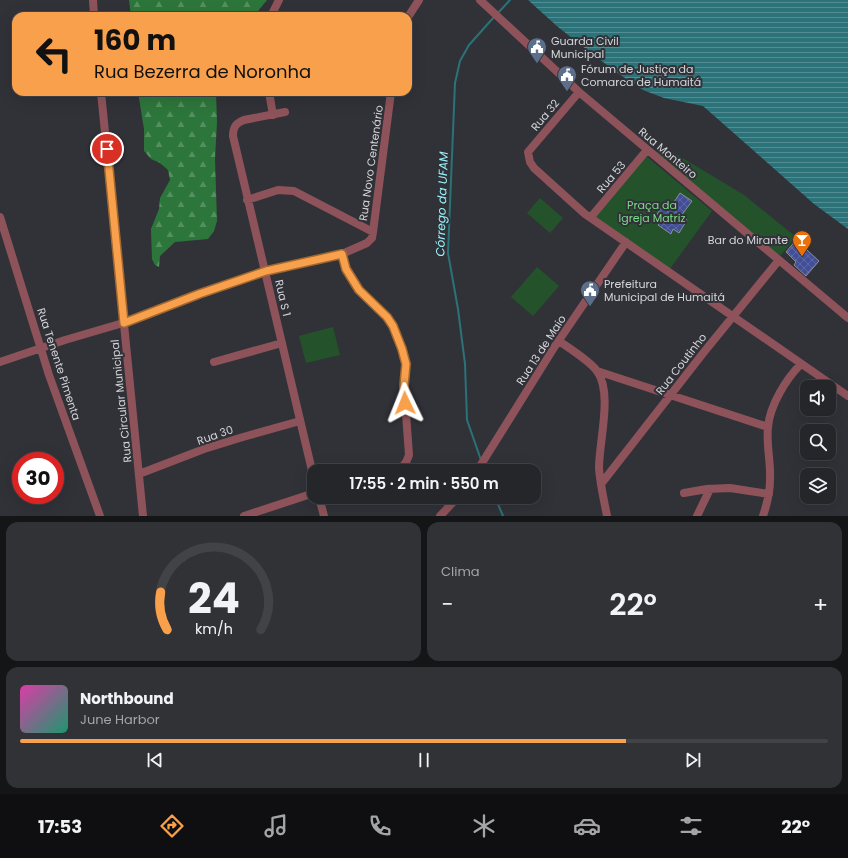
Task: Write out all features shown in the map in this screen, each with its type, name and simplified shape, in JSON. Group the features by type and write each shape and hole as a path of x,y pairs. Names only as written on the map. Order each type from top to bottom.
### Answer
{"street":[{"path":"93,0 94,12"},
{"path":"273,12 279,0"},
{"path":"411,12 419,0"},
{"name":"Rua Monteiro","path":"480,0 579,92 848,318"},
{"name":"Rua 32","path":"579,92 528,152 530,162 534,168 591,217"},
{"name":"Rua Circular Municipal","path":"102,96 143,516"},
{"path":"270,96 273,115"},
{"name":"Rua Novo Centenário","path":"372,235 391,96"},
{"name":"Rua S 1","path":"285,112 244,120 235,126 233,136 310,464"},
{"name":"Rua 53","path":"591,217 647,150"},
{"path":"0,362 124,323 199,294 266,271 342,254 367,243 372,235 294,191 278,190 247,200"},
{"name":"Rua Tenente Pimenta","path":"0,217 54,388 100,516"},
{"path":"591,217 848,396"},
{"name":"Rua 13 de Maio","path":"481,464 559,341 626,242"},
{"path":"342,254 346,269 352,279 359,290 387,317 393,326 402,349 406,364 404,386 409,447 407,462 405,464"},
{"name":"Rua Coutinho","path":"601,484 779,260"},
{"path":"559,341 597,371 768,427"},
{"path":"214,362 282,343"},
{"path":"763,516 769,494 770,480 768,427 772,413 786,382 801,364"},
{"path":"597,371 603,382 604,392 604,408 599,451 601,484 607,516"},
{"name":"Rua 30","path":"139,474 230,441 300,421"},
{"path":"684,493 730,488 769,494"},
{"path":"696,516 710,489"},
{"path":"244,516 307,495"},
{"path":"321,504 324,516"},
{"path":"440,516 451,504"}],"green space":[{"path":"129,0 267,0 257,12 130,12"},
{"path":"139,96 216,96 217,122 215,159 217,221 214,231 208,239 175,242 160,256 159,267 155,265 152,259 151,229 159,209 160,198 170,180 168,170 160,163 151,159 144,151 144,129"},
{"path":"661,145 744,195 796,237 781,255 778,254 657,153 656,147"},
{"name":"Praça da Igreja Matriz","path":"646,156 712,211 669,270 595,218"},
{"path":"540,198 563,218 550,233 527,213"},
{"path":"537,267 559,286 533,316 511,297"},
{"path":"333,327 340,355 306,363 299,336"}],"water":[{"path":"528,0 848,0 848,229 814,204 703,106 664,98 643,90 591,53 558,27"}],"building":[{"path":"680,193 692,201 681,216 687,220 679,233 673,229 671,234 658,225 661,221 655,217 664,204 670,208"},
{"name":"Bar do Mirante","path":"796,240 819,261 806,276 794,265 796,262 786,252"}],"waterway":[{"name":"Córrego da UFAM","path":"497,14 510,0"},
{"name":"Córrego da UFAM","path":"481,460 467,420 465,364 458,309 448,253 455,83 460,61 469,45 494,17"},
{"name":"Córrego da UFAM","path":"498,504 503,516"}],"place":[{"name":"Guarda Civil Municipal","path":"537,64"},
{"name":"Fórum de Justiça da Comarca de Humaitá","path":"567,92"},
{"name":"Bar do Mirante","path":"802,257"},
{"name":"Prefeitura Municipal de Humaitá","path":"590,307"}],"route":[{"path":"107,149 124,323 199,294 266,271 342,254 346,269 359,290 387,317 393,326 406,364 404,386 405,403"}]}
